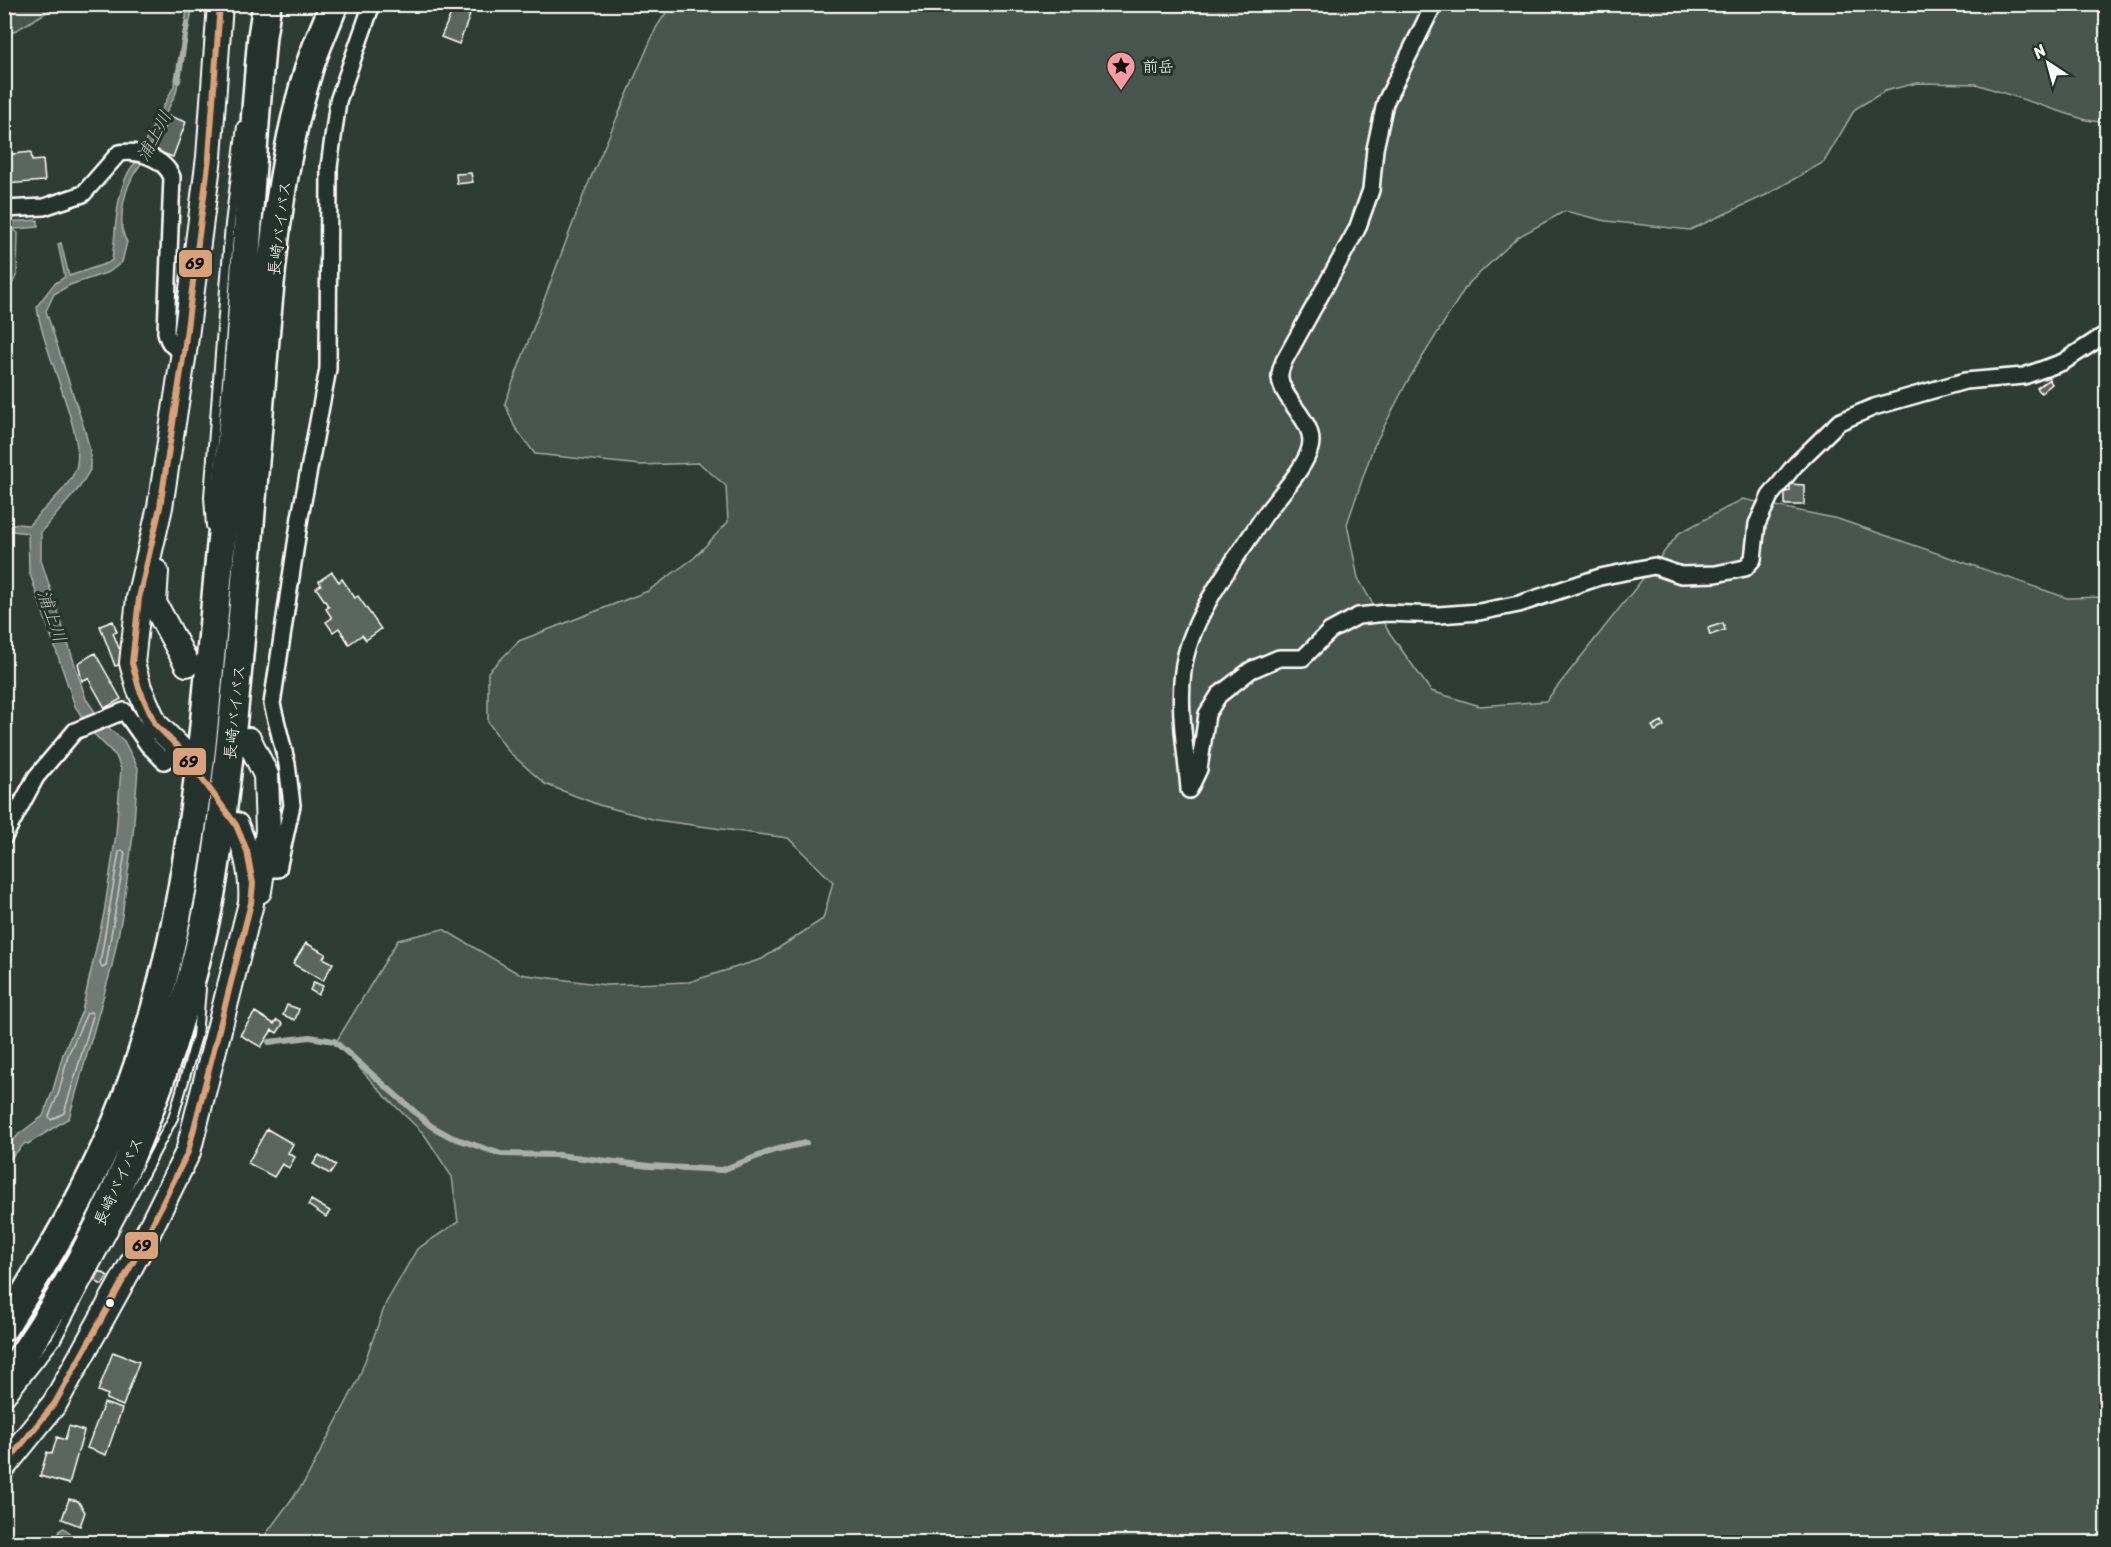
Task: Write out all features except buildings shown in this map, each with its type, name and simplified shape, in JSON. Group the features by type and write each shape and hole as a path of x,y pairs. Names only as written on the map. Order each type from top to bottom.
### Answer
{"highway":[{"name":"長崎バイパス","path":"4,1327 41,1270 96,1165 137,1068 159,998 179,916 193,823 216,600 239,345 262,36 267,4"},
{"name":"長崎バイパス","path":"4,1382 66,1286 106,1210 136,1143 162,1077 185,1006 206,919 235,708 264,356 278,228 291,143 310,64 334,4"}],"main road":[{"path":"181,750 155,724 139,688 132,663 139,598 160,507 184,352 209,158 220,4"},
{"path":"160,507 154,603 187,664"},
{"path":"4,1466 55,1403 138,1253 188,1152 264,869 268,831 266,775 249,740"},
{"path":"236,825 247,851 252,884 249,918"}],"street":[{"path":"264,869 278,869 292,805 286,764 272,704 300,517 328,369 329,167 338,101 372,4"},
{"path":"1434,4 1385,103 1371,190 1357,229 1284,361 1279,377 1284,394 1307,428 1310,447 1299,469 1277,495 1221,582 1193,631 1182,671 1189,790 1199,769 1207,714 1219,695 1251,670 1279,658 1303,658 1330,631 1358,616 1386,613 1439,615 1479,612 1519,604 1600,577 1654,566 1681,576 1716,574 1745,568 1753,560 1757,524 1770,496 1795,465 1839,422 1874,407 1965,381 2024,376 2063,362 2106,334"},
{"path":"4,208 44,207 83,194 119,153 131,151 160,161 169,169 172,177 167,340 175,348 184,352"},
{"path":"4,837 36,777 75,731 124,711 148,745 164,760 181,750"}],"lane":[{"path":"247,102 262,36"},
{"path":"211,531 209,497 230,224 244,112"},
{"path":"212,543 216,600"},
{"path":"4,1406 56,1340 173,1118 197,1036 206,919"}],"shaded area":[{"path":"5,4 59,4 59,5 5,37"},
{"path":"671,5 2106,5 2106,123 2086,120 1976,84 1917,83 1885,91 1855,109 1824,162 1766,195 1690,230 1606,221 1565,211 1518,237 1467,285 1407,382 1373,448 1347,524 1358,578 1389,632 1431,691 1480,706 1546,701 1679,533 1743,499 1838,519 2067,598 2106,597 2106,1542 260,1542 305,1481 358,1380 386,1303 417,1249 458,1222 452,1177 424,1134 383,1094 336,1042 398,940 443,929 519,974 606,985 689,982 762,959 823,919 833,882 788,838 656,820 599,805 545,784 508,751 488,722 488,672 519,641 648,591 694,558 728,522 726,486 699,463 641,465 535,454 514,426 505,403 585,191 656,28"},
{"path":"5,223 18,233 17,274 5,299"}],"water":[{"name":"浦上川","path":"188,5 193,5 176,93 126,193 122,211 122,228 127,242 122,262 109,272 70,285 54,294 46,311 85,431 90,451 90,470 79,488 41,532 41,560 86,699 103,723 124,741 138,768 133,835 122,916 112,966 69,1118 28,1144 25,1143 5,1164 5,1150 19,1134 43,1116 63,1054 82,1011 104,913 116,834 121,769 116,756 90,730 75,706 29,571 28,533 5,530 5,523 29,525 62,491 73,476 78,454 75,435 40,323 37,306 54,284 65,277 58,244 61,243 69,276 112,260 118,206 123,185 129,171 140,156 174,86"},
{"path":"38,220 38,227 5,230 5,222"},
{"path":"64,1528 74,1536 76,1542 55,1542 60,1530"}],"waterway":[{"path":"178,81 187,23"},
{"path":"269,1042 310,1037 334,1041 431,1126 451,1137 501,1154 558,1155 649,1166 722,1170 774,1150 806,1143"}],"transit line":[{"name":"69","path":"4,1466 55,1403 138,1253 188,1152 251,903 253,884 247,851 236,825 181,750 155,724 139,688 132,663 139,598 160,507 184,352 209,157 220,4"}],"place":[{"name":"前岳","path":"1121,92"}]}
